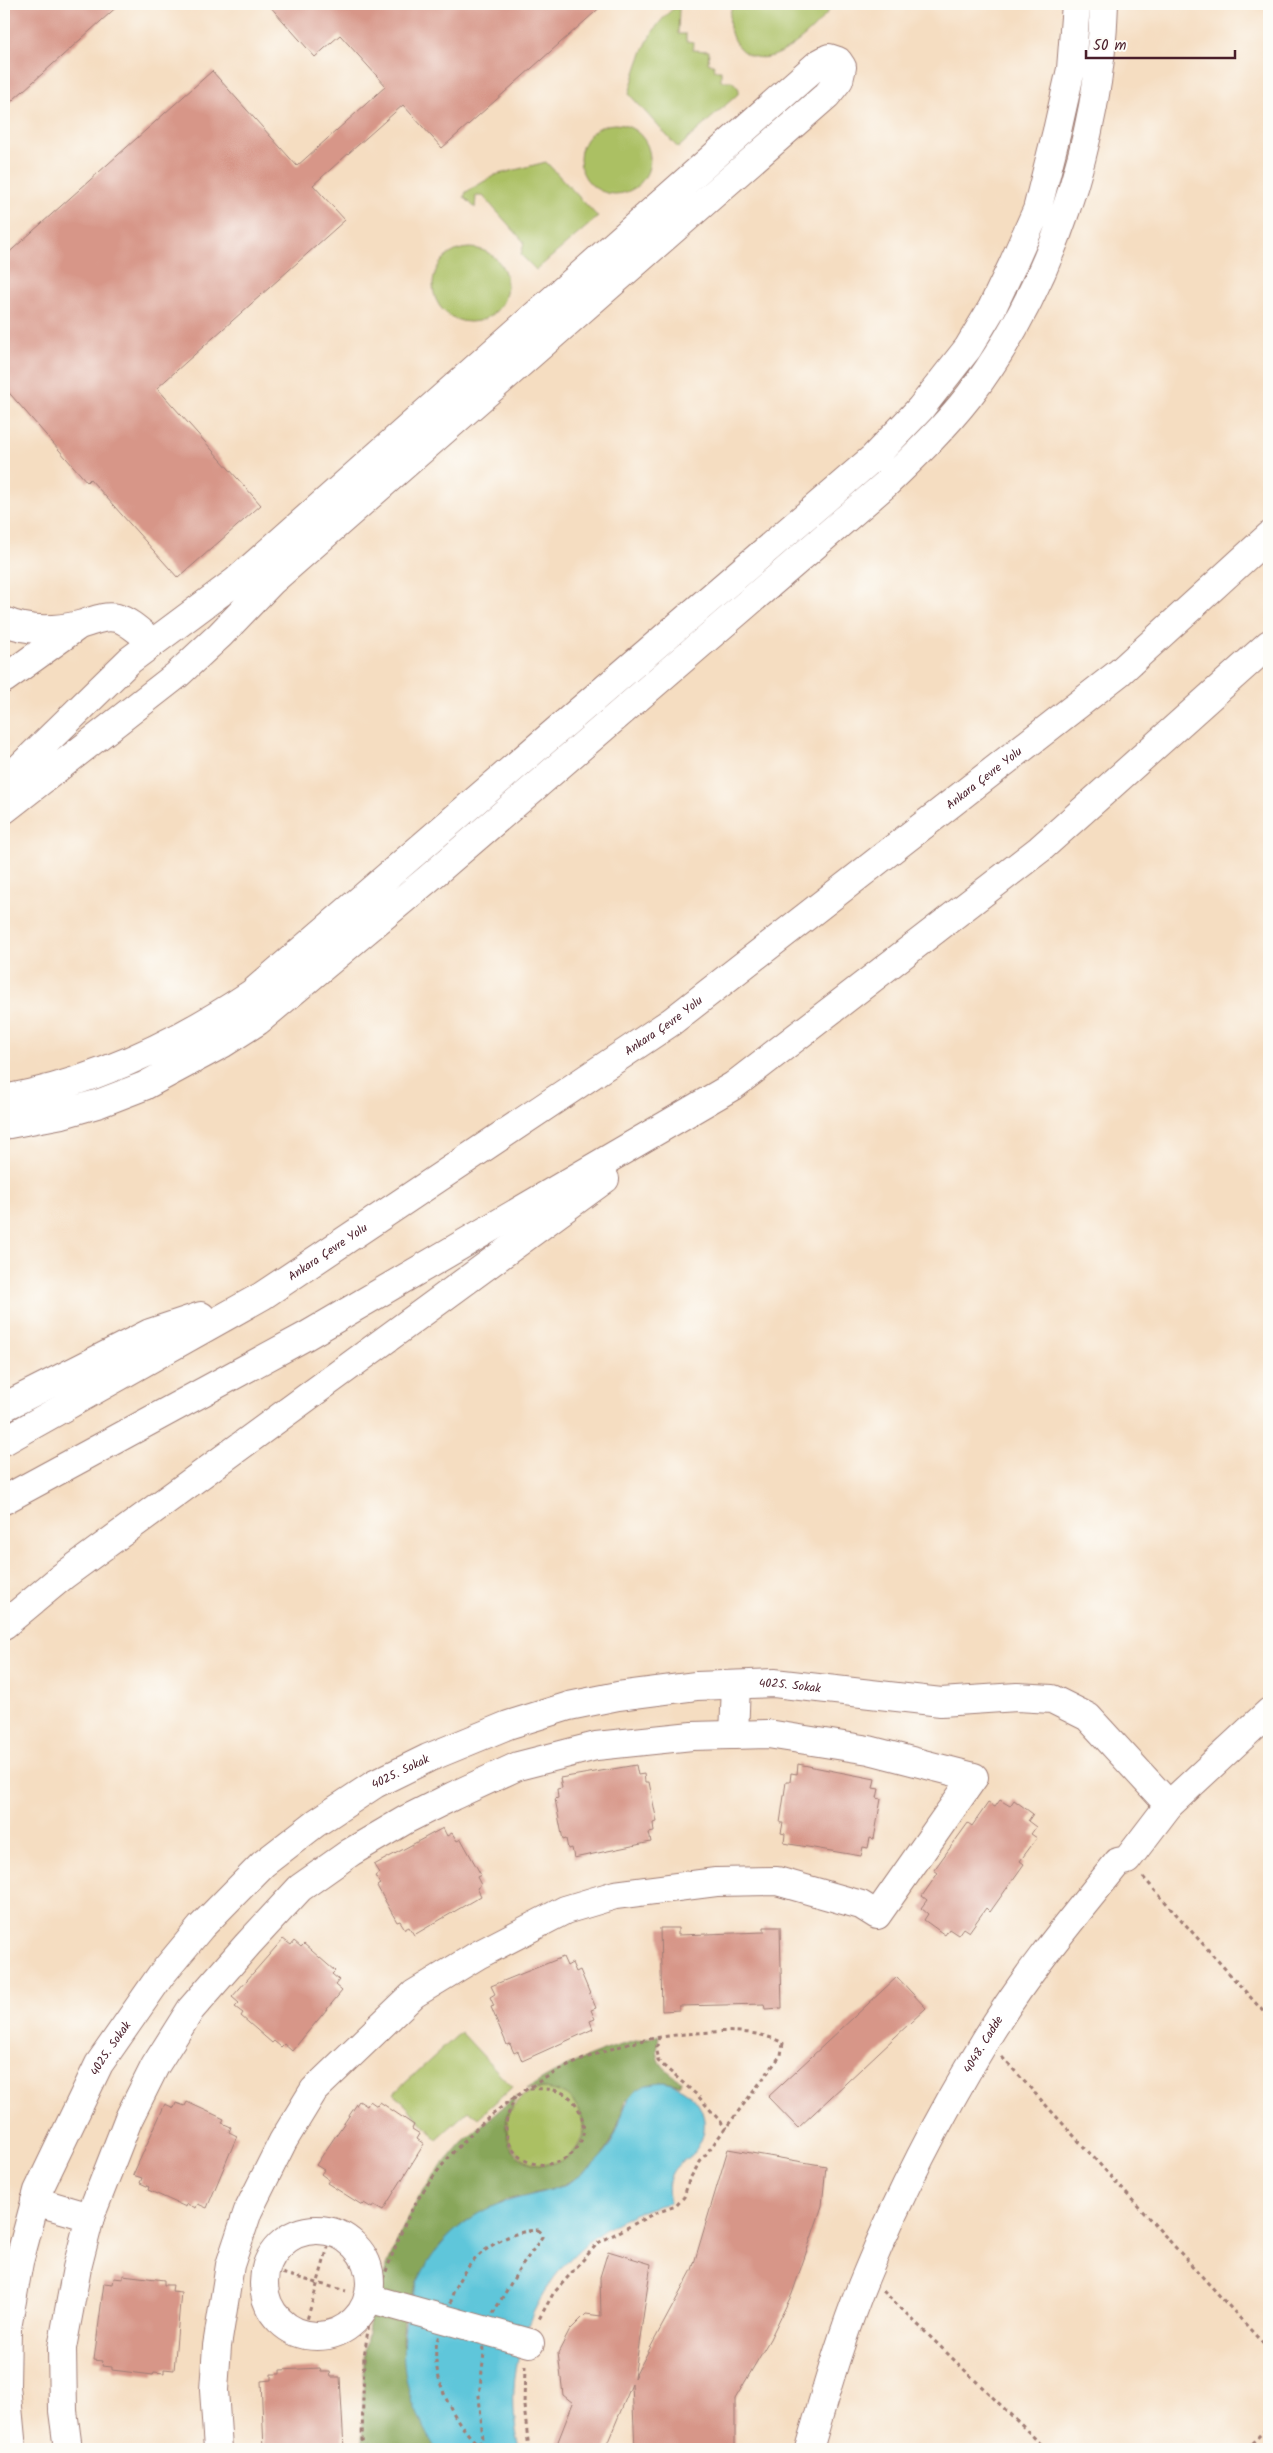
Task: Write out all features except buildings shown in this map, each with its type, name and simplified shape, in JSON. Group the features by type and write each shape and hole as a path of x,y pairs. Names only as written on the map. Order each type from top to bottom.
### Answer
{"main road":[{"path":"4,1099 75,1080 134,1060 165,1046 251,994 874,457 920,409 968,348 992,308 1025,238 1037,210 1071,69 1076,4"},
{"path":"4,1125 62,1114 100,1103 144,1086 222,1044 258,1020 451,859 886,484 928,443 969,395 1001,347 1030,296 1048,258 1064,216 1089,132 1101,60 1104,4"},
{"path":"4,783 130,660 236,581 818,64 828,58 838,60 842,67 841,76 827,95 271,582 220,635 177,675 4,810"},
{"name":"Ankara Çevre Yolu","path":"4,1441 262,1296 672,1022 1120,672 1269,536"},
{"path":"4,679 81,625 97,618 118,618 152,642"},
{"path":"4,621 20,628 38,630 81,625"},
{"path":"152,642 147,647 144,659 148,671 158,678 171,678 177,675"},
{"path":"4,1625 63,1576 733,1086 1040,849 1269,644"},
{"path":"4,1500 306,1336 733,1086"},
{"path":"4,1407 150,1333 262,1296"},
{"name":"4025. Sokak","path":"12,2449 6,2386 5,2329 19,2262 38,2191 99,2064 161,1975 201,1928 263,1864 316,1823 375,1784 428,1758 508,1725 569,1706 618,1696 696,1686 774,1684 941,1702 1017,1697 1052,1699 1088,1717 1169,1805"},
{"path":"734,1735 736,1685"},
{"name":"4048. Cadde","path":"810,2449 830,2376 866,2274 922,2152 986,2039 1050,1946 1118,1862 1127,1860 1169,1805 1265,1727"},
{"path":"68,2449 63,2411 62,2348 77,2268 90,2218 128,2120 155,2066 191,2009 300,1888 351,1852 407,1819 518,1766 596,1746 644,1739 768,1734 869,1750 974,1777 877,1915 861,1905 777,1881 716,1882 615,1895 565,1910 478,1955 414,1994 314,2090 283,2141 248,2212 230,2265 217,2346 214,2390 218,2449"},
{"path":"35,2201 90,2218"},
{"path":"321,2231 332,2233 350,2242 360,2253 368,2267 371,2299 352,2323 339,2332 324,2336 303,2334 280,2321 270,2308 265,2292 267,2269 278,2248 290,2238 305,2232 321,2231"},
{"path":"371,2299 528,2343"}],"path":[{"path":"1127,1860 1269,2018"},
{"path":"365,2449 362,2440 364,2357 371,2299 400,2234 429,2183 462,2142 516,2096 527,2089 590,2055 641,2039 718,2032 745,2032 769,2036 783,2043 781,2054 700,2162 689,2180 684,2197 676,2206 653,2214 598,2243 552,2294 528,2343 526,2354 523,2385 529,2449"},
{"path":"659,2036 656,2051 658,2061 697,2095 726,2129"},
{"path":"986,2039 1269,2350"},
{"path":"516,2096 507,2116 506,2128 508,2140 515,2152 524,2160 536,2164 554,2164 569,2157 577,2148 584,2126 576,2104 558,2090 527,2089"},
{"path":"303,2334 332,2233"},
{"path":"267,2269 371,2299"},
{"path":"866,2274 1046,2449"},
{"path":"1246,2449 1269,2426"}],"green space":[{"path":"733,4 833,4 829,11 807,34 789,48 773,56 761,58 751,56 736,44 730,25 730,14"},
{"path":"674,8 679,8 678,34 686,34 686,41 693,42 693,50 709,51 708,63 714,65 715,70 721,70 721,81 732,81 739,89 738,94 678,148 629,94 640,58 650,36"},
{"path":"622,124 635,130 644,139 648,145 650,159 648,173 640,184 629,192 608,194 601,192 590,184 582,173 580,152 582,145 590,134 601,126"},
{"path":"546,162 598,217 536,270 521,255 524,242 483,196 476,196 475,208 464,197 466,192 495,175"},
{"path":"470,248 484,251 496,259 504,271 507,285 504,299 496,311 484,319 470,322 456,319 444,311 436,299 433,285 436,271 444,259 456,251"},
{"path":"461,2032 512,2087 478,2118 469,2110 437,2139 394,2093"},
{"path":"659,2036 658,2058 668,2071 681,2081 679,2085 663,2082 626,2100 614,2136 600,2159 579,2177 554,2189 506,2200 465,2222 441,2244 418,2280 405,2309 402,2342 434,2445 437,2449 365,2449 362,2440 364,2357 374,2299 400,2234 419,2197 462,2142 516,2096 506,2124 511,2147 523,2159 538,2164 554,2163 569,2156 580,2145 584,2129 579,2110 569,2098 557,2091 527,2089 574,2063 608,2049"},
{"path":"553,2089 566,2095 577,2106 583,2119 581,2142 566,2159 553,2165 537,2165 524,2159 509,2142 507,2119 513,2106 530,2091"}],"water":[{"path":"663,2082 686,2091 700,2108 704,2118 701,2141 694,2152 672,2173 668,2188 670,2203 631,2215 596,2236 567,2262 543,2294 526,2330 516,2369 514,2409 520,2449 437,2449 422,2423 410,2394 404,2364 404,2334 410,2304 421,2275 437,2250 459,2228 485,2210 559,2187 581,2175 609,2147 625,2106 634,2092 641,2087"}]}
